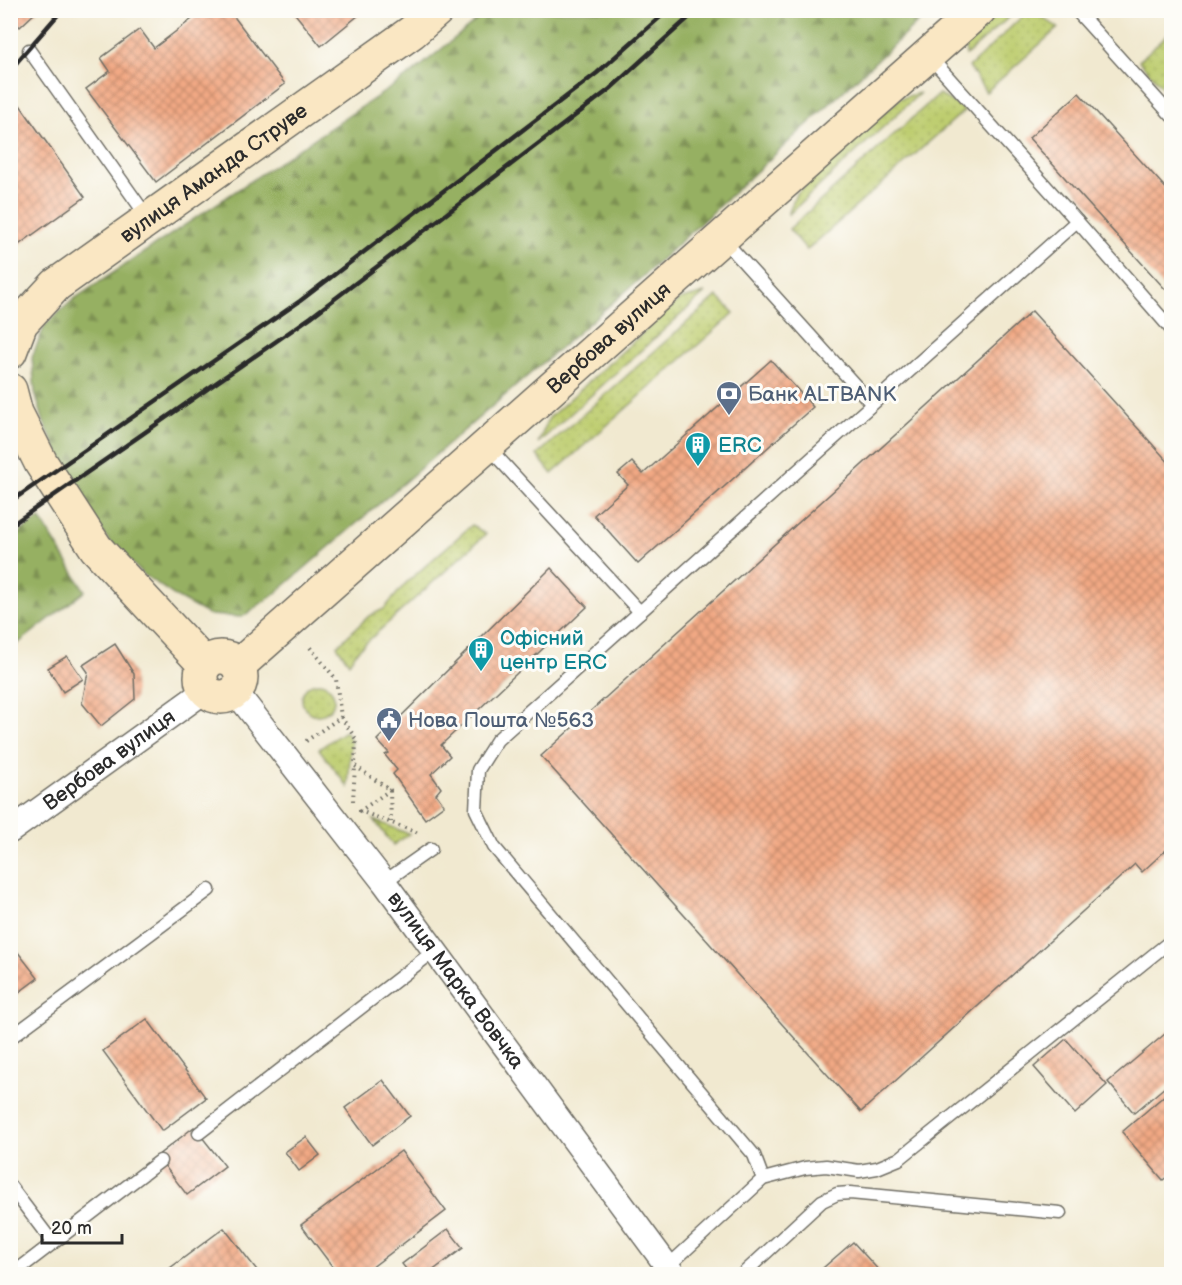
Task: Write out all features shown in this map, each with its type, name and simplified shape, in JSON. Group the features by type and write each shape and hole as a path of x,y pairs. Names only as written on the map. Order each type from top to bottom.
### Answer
{"main road":[{"name":"вулиця Аманда Струве","path":"10,352 21,322 56,285 412,32 437,10"},
{"name":"Вербова вулиця","path":"221,678 488,446 979,10"},
{"path":"10,390 16,413 41,463 96,548 221,678"}],"street":[{"name":"Вербова вулиця","path":"10,831 221,678"},
{"name":"вулиця Марка Вовчка","path":"221,678 384,882 670,1271"}],"lane":[{"path":"1076,10 1172,116"},
{"path":"29,50 148,219"},
{"path":"929,55 1172,330"},
{"path":"763,1179 754,1155 494,847 476,810 478,770 496,740 1077,220"},
{"path":"722,238 872,404"},
{"path":"488,446 640,612"},
{"path":"384,882 431,849"},
{"path":"10,1038 209,890"},
{"path":"670,1271 763,1179 805,1168 826,1166 859,1171 877,1168 899,1159 1172,940"},
{"path":"199,1133 434,951"},
{"path":"15,1275 19,1269 160,1161"},
{"path":"10,1186 53,1243"},
{"path":"743,1275 822,1201 837,1194 850,1193 1060,1214"}],"path":[{"path":"308,645 336,679 341,717 356,739 353,802"},
{"path":"306,741 341,717"},
{"path":"355,765 390,790"},
{"path":"390,790 360,811 421,834 412,841"},
{"path":"390,790 391,823"}],"green space":[{"path":"1029,10 1058,28 986,92 969,67"},
{"path":"488,11 930,11 641,278 277,592 242,617 209,615 178,598 143,574 109,541 84,504 44,423 35,392 32,357 45,325 74,299 411,74"},
{"path":"1001,11 1016,11 966,55 964,41"},
{"path":"1171,31 1171,97 1139,61"},
{"path":"920,93 788,215 796,194 900,98"},
{"path":"939,94 965,110 807,250 789,229"},
{"path":"705,293 538,443 549,418 679,300"},
{"path":"717,296 734,313 552,474 537,455"},
{"path":"40,518 85,591 11,649 11,538"},
{"path":"472,525 486,534 357,651 349,663 337,646 369,616 384,609 406,583"},
{"path":"318,683 329,688 334,699 329,710 318,715 307,710 302,699 307,688"},
{"path":"345,731 351,741 348,787 319,749"},
{"path":"374,820 409,834 393,845"}],"building":[{"path":"10,10 38,10 20,27 10,17"},
{"path":"204,10 229,10 285,84 156,182 86,89 110,71 101,58 140,29 154,48"},
{"path":"292,10 365,10 321,46"},
{"path":"1079,93 1172,195 1172,283 1165,289 1029,138"},
{"path":"20,105 85,197 10,251 10,112"},
{"path":"1032,311 1172,466 1172,857 1166,850 1142,872 1135,864 861,1112 541,756"},
{"name":"ERC","path":"771,360 813,407 638,564 594,515 628,485 618,474 632,462 643,474"},
{"name":"Офісний центр ERC","path":"551,568 587,607 441,745 450,756 431,774 441,788 436,794 444,805 425,819 393,774 397,770 385,755 389,753 377,740"},
{"path":"115,644 134,674 135,699 101,726 82,703 88,672 83,665"},
{"path":"67,656 83,679 63,692 48,668"},
{"path":"10,942 38,978 10,999"},
{"path":"147,1019 206,1098 162,1131 103,1051"},
{"path":"1172,1028 1172,1081 1134,1113 1108,1082"},
{"path":"1066,1039 1107,1085 1075,1114 1034,1067"},
{"path":"383,1080 410,1116 372,1145 345,1108"},
{"path":"1172,1089 1172,1173 1163,1180 1122,1132"},
{"path":"194,1127 225,1166 187,1195 157,1156"},
{"path":"306,1137 320,1155 299,1171 285,1152"},
{"path":"401,1151 446,1211 363,1274 338,1274 301,1225"},
{"path":"224,1228 260,1274 162,1274"},
{"path":"448,1229 463,1248 428,1274 410,1274 402,1264"},
{"path":"853,1242 882,1274 816,1274"}],"railway":[{"path":"10,70 62,10"},
{"path":"10,502 300,301 597,73 668,10"},
{"path":"10,526 311,317 610,89 697,10"}],"place":[{"name":"Банк ALTBANK","path":"729,417"},
{"name":"ERC","path":"698,468"},
{"name":"Офісний центр ERC","path":"481,673"},
{"name":"Нова Пошта №563","path":"389,743"}]}
